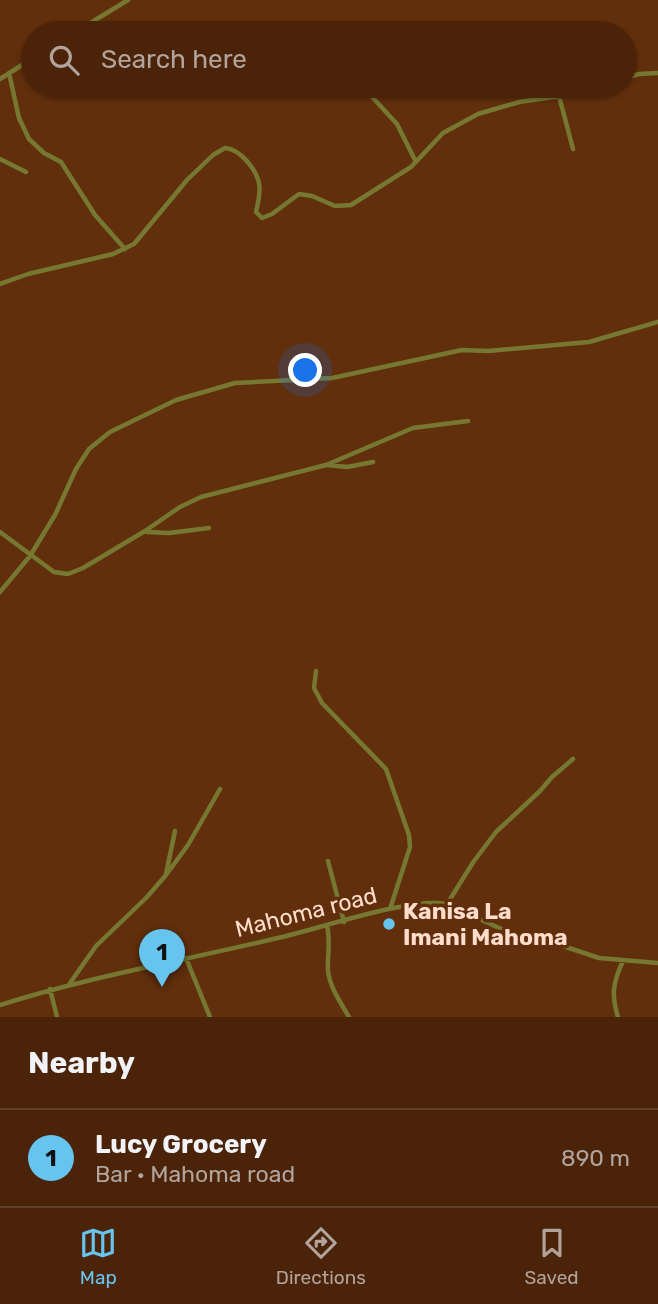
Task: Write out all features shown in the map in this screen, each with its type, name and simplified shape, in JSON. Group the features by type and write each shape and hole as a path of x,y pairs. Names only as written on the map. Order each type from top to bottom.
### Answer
{"street":[{"path":"96,21 128,0"},
{"path":"0,79 21,66"},
{"path":"9,73 19,118 29,139 44,153 61,162 95,215 125,249"},
{"path":"637,75 658,73"},
{"path":"373,98 397,124 416,162"},
{"path":"0,284 125,249 141,239 187,180 213,155 225,148 237,151 258,180 260,188 256,212 262,218 299,194 312,196 335,206 351,205 416,162 443,134 478,114 519,102 546,98"},
{"path":"560,98 573,149"},
{"path":"0,159 26,172"},
{"path":"0,592 30,556 89,449 110,432 176,400 235,383 332,378 462,350 488,351 589,342 658,322"},
{"path":"0,532 30,556 59,574 68,574 201,497 326,465 413,428 468,421"},
{"path":"326,465 347,467 373,462"},
{"path":"145,531 169,533 209,528"},
{"path":"316,671 314,688 322,703 386,769 409,835 410,847 389,910"},
{"path":"447,904 496,832 573,759"},
{"path":"70,984 96,946 166,875 188,845 220,789"},
{"path":"166,875 174,831"},
{"path":"328,862 344,922"},
{"name":"Mahoma road","path":"0,1005 70,984 389,910 436,903 447,904 512,934 557,944 599,958 658,963"},
{"path":"327,926 330,936 329,976 337,998 349,1017"},
{"path":"186,958 210,1017"},
{"path":"618,1017 612,989 623,961"},
{"path":"50,989 57,1017"}],"place":[{"name":"Kanisa La Imani Mahoma","path":"389,924"},
{"name":"Lucy Grocery","path":"162,987"}]}
